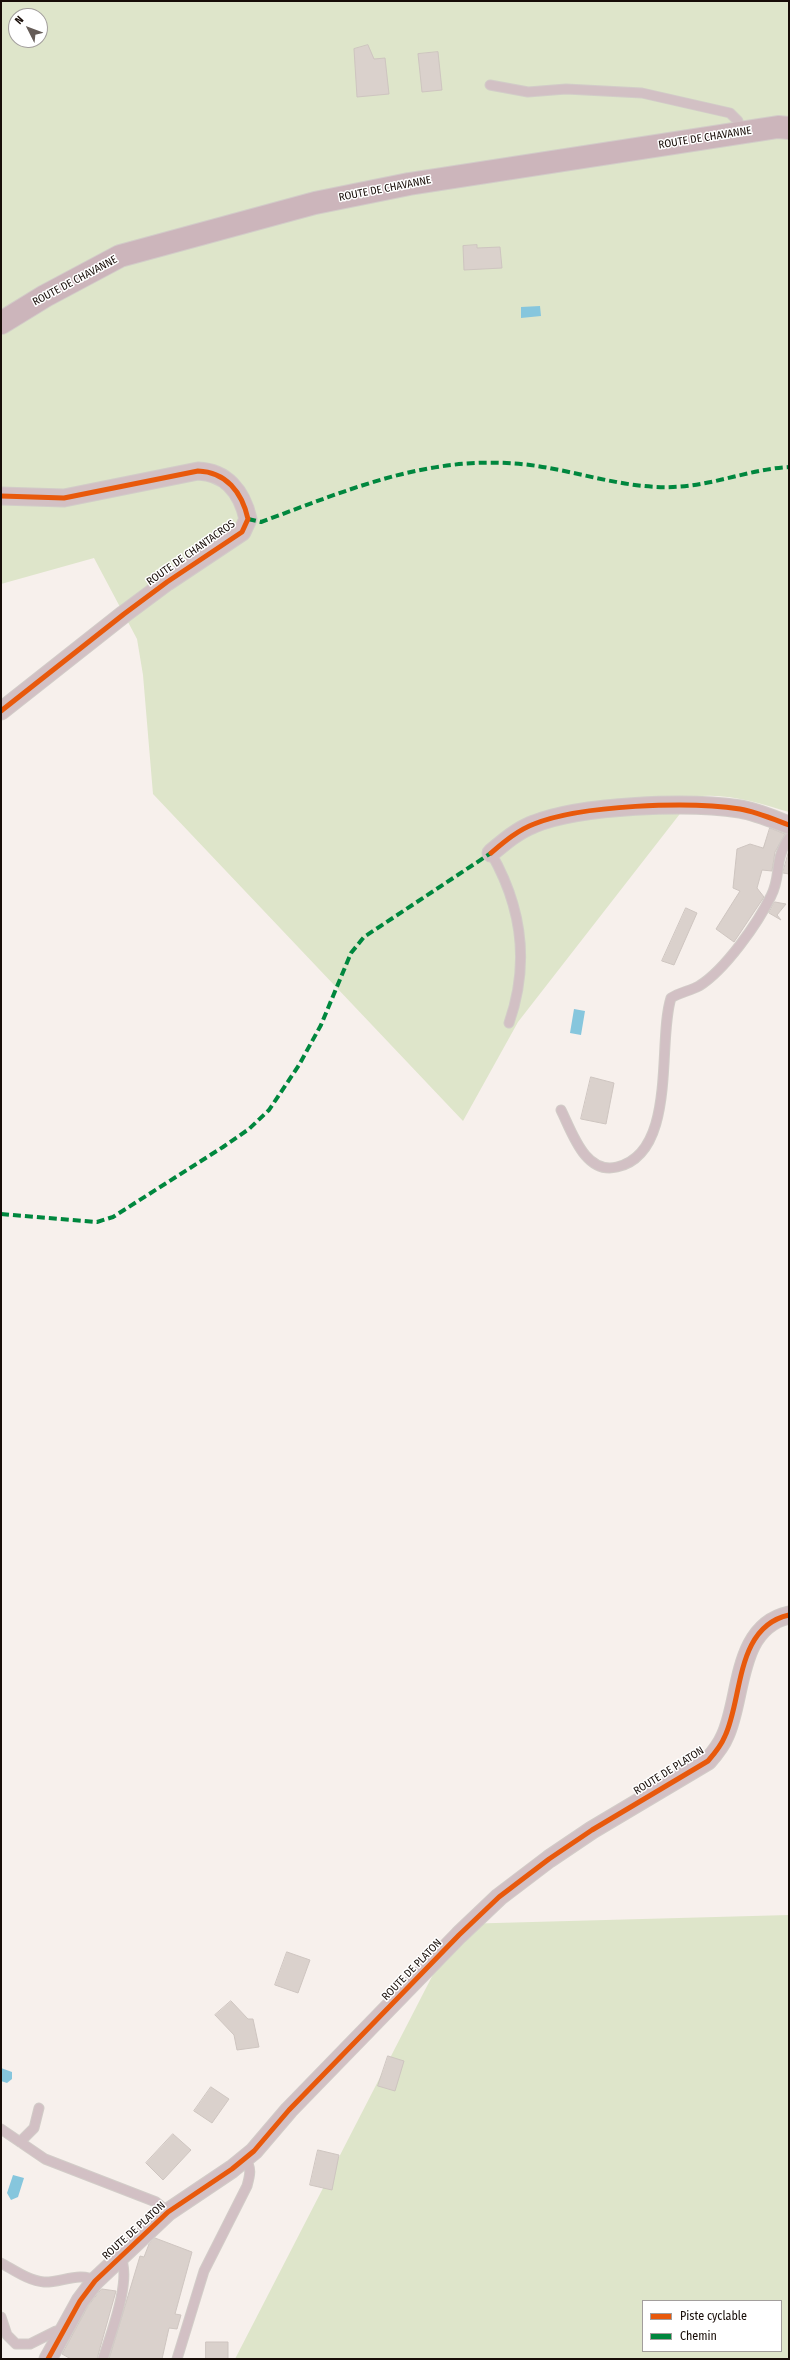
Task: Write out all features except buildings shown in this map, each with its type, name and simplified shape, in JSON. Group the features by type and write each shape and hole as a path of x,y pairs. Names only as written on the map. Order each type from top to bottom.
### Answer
{"main road":[{"name":"ROUTE DE CHAVANNE","path":"1,323 45,296 120,256 315,203 409,184 778,127 789,128"}],"street":[{"name":"ROUTE DE CHANTACROS","path":"1,496 64,498 198,471 212,472 234,489 246,511 248,519 242,532 142,600 1,711"},
{"path":"491,853 510,838 533,824 566,813 693,805 741,809 789,825"},
{"name":"ROUTE DE PLATON","path":"48,2359 80,2301 95,2281 168,2212 245,2158 294,2105 459,1935 499,1897 549,1858 592,1830 708,1761 717,1751 726,1736 748,1651 769,1625 781,1617 789,1615"}],"lane":[{"path":"490,85 528,92 566,89 642,93 730,113 738,120 741,133"},
{"path":"561,1110 585,1154 592,1163 602,1168 624,1166 645,1146 654,1130 659,1112 665,1057 666,1013 671,998 698,986 711,977 740,945 771,896 775,886 779,855 789,838"},
{"path":"491,853 515,904 519,927 520,980 517,1000 509,1023"},
{"path":"20,2142 34,2128 39,2108"},
{"path":"1,2129 45,2159 156,2202 168,2212"},
{"path":"177,2359 204,2271 247,2186 250,2166 245,2158"},
{"path":"103,2359 122,2292 125,2272 124,2263 120,2257"},
{"path":"1,2263 38,2281 45,2282 86,2276 95,2281"},
{"path":"1,2317 7,2335 16,2344 30,2344 56,2331 62,2333"}],"green space":[{"path":"1,1 789,1 789,812 730,797 693,797 518,1022 463,1121 153,794 143,675 137,639 94,558 1,584"},
{"path":"789,1915 789,2359 235,2359 459,1924"}],"water":[{"path":"540,306 541,316 521,318 521,307"},
{"path":"574,1009 585,1011 581,1035 570,1033"},
{"path":"1,2068 12,2072 12,2079 7,2083 1,2081"},
{"path":"13,2175 24,2178 18,2197 11,2200 7,2193"}],"marked path":[{"path":"248,519 261,522 360,486 425,469 459,464 494,463 530,465 619,482 655,487 702,484 774,468 789,467"},
{"path":"1,1214 97,1222 113,1217 249,1129 269,1110 299,1065 321,1025 351,953 364,937 491,853"}],"cycle path":[{"path":"1,496 64,498 198,471 217,475 231,485 242,500 248,519 242,532 167,582 1,711"},
{"path":"491,853 517,833 534,824 579,813 636,806 693,805 740,809 789,825"},
{"path":"48,2359 80,2301 95,2281 168,2212 232,2169 254,2151 289,2110 459,1935 499,1897 549,1859 592,1830 708,1761 720,1746 725,1736 731,1720 744,1666 750,1649 759,1634 771,1622 789,1615"}]}
